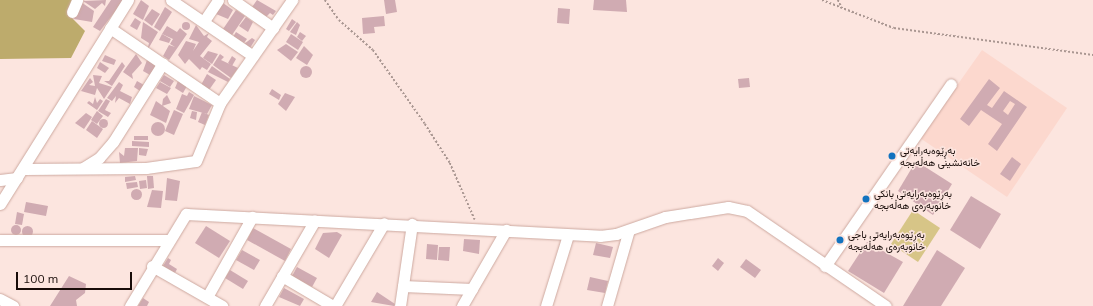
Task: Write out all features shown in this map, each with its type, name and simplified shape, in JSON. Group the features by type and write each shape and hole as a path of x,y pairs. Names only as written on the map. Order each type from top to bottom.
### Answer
{"street":[{"path":"72,12 77,0"},
{"path":"0,204 21,173 128,0"},
{"path":"171,0 204,21 253,56"},
{"path":"204,21 218,0"},
{"path":"233,0 273,28"},
{"path":"0,180 21,173 82,168 146,168 196,161 220,103 292,0"},
{"path":"110,28 220,103"},
{"path":"82,168 99,158 113,142 163,63"},
{"path":"825,266 951,84"},
{"path":"130,306 152,266 186,214 479,227 568,235 611,235 630,230 665,217 736,207 886,306"},
{"path":"209,301 252,217"},
{"path":"265,306 315,220"},
{"path":"282,276 334,306 384,223"},
{"path":"400,306 412,224"},
{"path":"464,306 472,289 506,230"},
{"path":"607,306 630,230"},
{"path":"546,306 568,235"},
{"path":"0,240 168,240"},
{"path":"152,266 209,301 222,306"},
{"path":"403,286 472,289"},
{"path":"0,298 13,306"}],"path":[{"path":"325,0 339,20 372,50 439,145 479,227"},
{"path":"822,0 841,6 894,28 1093,55"},
{"path":"838,0 841,6"}],"shaded area":[{"path":"0,0 73,0 68,14 85,31 71,58 0,59"},
{"path":"982,50 1067,108 1007,197 920,138"},
{"path":"913,210 940,228 918,262 891,244"}],"building":[{"path":"106,0 105,6 102,3 95,9 83,1"},
{"path":"111,0 124,0 100,31 93,27"},
{"path":"141,0 149,6 143,20 133,14"},
{"path":"257,0 276,11 273,15 270,13 266,17 252,7"},
{"path":"384,0 395,0 397,12 386,14"},
{"path":"594,0 626,0 627,12 593,10"},
{"path":"81,2 94,11 92,22 74,19"},
{"path":"223,3 233,10 228,19 216,14"},
{"path":"165,7 172,12 160,31 154,27"},
{"path":"558,8 570,9 569,24 557,23"},
{"path":"152,9 160,14 152,26 144,20"},
{"path":"236,10 245,16 232,35 223,29"},
{"path":"384,16 385,26 374,27 375,33 363,34 362,18"},
{"path":"246,17 253,22 248,32 239,26"},
{"path":"135,18 141,22 137,30 130,26"},
{"path":"292,19 296,22 289,31 286,29"},
{"path":"143,22 158,32 147,51 149,43 141,38"},
{"path":"184,22 188,22 190,26 188,30 184,30 182,28 182,24"},
{"path":"297,22 300,25 296,35 290,32"},
{"path":"196,25 204,36 209,33 207,37 212,41 200,56 211,64 207,70 202,67 200,70 189,59 185,64 178,55 186,41 196,44 193,51 199,42 189,39"},
{"path":"167,26 177,32 180,28 187,34 169,60 163,56 169,45 175,47 170,44 173,39 162,34"},
{"path":"236,32 247,39 244,43 233,37"},
{"path":"300,32 306,36 302,41 297,37"},
{"path":"162,34 171,39 169,43 159,40"},
{"path":"291,34 303,42 298,50 286,42"},
{"path":"252,38 255,40 250,48 244,44"},
{"path":"286,44 298,52 291,61 277,50"},
{"path":"304,46 313,55 307,65 296,58"},
{"path":"208,51 218,54 212,64 203,58"},
{"path":"136,54 142,63 132,74 133,79 123,72"},
{"path":"220,54 224,57 221,60 238,68 231,78 213,65"},
{"path":"105,55 116,60 114,65 102,61"},
{"path":"232,56 236,59 232,66 228,63"},
{"path":"147,60 156,65 150,75 143,71"},
{"path":"100,62 109,68 105,73 97,68"},
{"path":"122,62 125,66 112,86 104,81 109,81"},
{"path":"212,66 230,79 228,82 208,72"},
{"path":"304,66 308,66 312,72 308,78 304,78 300,74 300,70"},
{"path":"207,74 216,80 209,90 201,85"},
{"path":"93,75 102,76 99,83 112,87 104,99 97,88 95,95 81,91 90,78 93,82 89,85 95,86"},
{"path":"164,75 174,81 170,87 160,81"},
{"path":"749,78 750,87 739,88 738,79"},
{"path":"989,79 1000,88 987,105 992,108 1004,91 1027,107 997,151 988,144 1002,124 981,110 969,126 960,119","holes":["1010,101 1015,104 1008,115 1003,111"]},
{"path":"137,81 144,85 140,91 134,87"},
{"path":"178,81 187,86 183,93 175,88"},
{"path":"119,82 123,85 120,91 132,97 130,104 119,98 115,103 116,96 112,101 107,98"},
{"path":"160,82 171,88 167,94 156,88"},
{"path":"272,89 281,95 279,100 269,94"},
{"path":"189,92 194,95 184,113 176,109 182,94 187,96"},
{"path":"285,93 295,97 286,111 278,104"},
{"path":"167,95 171,103 162,106 163,99"},
{"path":"194,96 212,105 207,114 189,109"},
{"path":"95,97 97,103 100,99 103,101 97,110 87,103 89,101 93,104"},
{"path":"106,99 110,101 105,110 111,113 108,117 98,111"},
{"path":"156,101 170,111 166,123 150,115"},
{"path":"174,110 183,114 174,135 165,131"},
{"path":"97,111 103,116 97,124 91,120"},
{"path":"192,111 197,112 196,120 190,118"},
{"path":"202,112 209,115 205,125 198,122"},
{"path":"86,113 92,117 84,129 75,123"},
{"path":"101,119 105,119 107,123 105,127 101,127 99,125 99,121"},
{"path":"92,121 103,129 97,138 86,130"},
{"path":"158,122 163,124 165,129 163,134 158,136 153,134 151,129 153,124"},
{"path":"134,136 148,136 148,140 134,140"},
{"path":"132,141 149,142 149,147 132,146"},
{"path":"125,148 138,148 137,161 120,163 119,152 124,156"},
{"path":"139,148 148,149 146,156 139,155"},
{"path":"1012,157 1021,164 1010,181 1000,174"},
{"path":"916,161 952,184 933,215 898,191"},
{"path":"135,176 136,180 125,182 125,177"},
{"path":"147,176 153,176 154,188 148,189"},
{"path":"167,178 180,181 177,201 165,200"},
{"path":"146,180 147,188 140,189 139,181"},
{"path":"137,182 138,187 127,189 126,183"},
{"path":"134,189 138,189 140,190 140,198 134,199 131,196 131,192"},
{"path":"152,190 163,191 161,208 147,207"},
{"path":"971,196 1001,214 980,249 950,230"},
{"path":"26,202 48,206 46,216 24,212"},
{"path":"17,212 24,214 22,225 15,224"},
{"path":"14,225 18,225 20,226 20,234 14,235 11,232 11,228"},
{"path":"25,226 29,226 31,227 31,235 25,236 22,233 22,229"},
{"path":"206,226 230,241 219,258 195,243"},
{"path":"253,228 291,249 285,261 247,240"},
{"path":"337,232 342,235 329,258 315,249 323,233"},
{"path":"464,239 480,240 479,254 463,251"},
{"path":"867,242 903,262 884,293 848,271"},
{"path":"596,243 613,247 610,258 593,255"},
{"path":"427,244 438,245 437,260 426,259"},
{"path":"439,247 450,247 449,261 438,260"},
{"path":"242,250 260,260 254,270 236,260"},
{"path":"937,250 965,268 941,306 903,306"},
{"path":"168,258 171,260 169,264 177,269 175,273 163,266"},
{"path":"718,258 724,263 718,271 712,266"},
{"path":"746,259 761,270 755,278 740,267"},
{"path":"297,267 317,278 312,287 292,276"},
{"path":"230,270 248,281 243,289 225,278"},
{"path":"69,276 86,284 85,293 76,300 77,306 50,306"},
{"path":"590,277 608,281 605,293 587,290"},
{"path":"284,288 304,299 300,306 279,297"},
{"path":"377,292 395,304 394,306 371,302"},
{"path":"143,298 149,302 147,306 138,306"}],"place":[{"name":"بەڕێوەبەرایەتی خانەنشینی هەڵەبجە","path":"892,156"},
{"name":"بەڕێوەبەرایەتی بانکی خانوبەرەی هەڵەبجە","path":"866,199"},
{"name":"بەڕێوەبەرایەتی باجی خانوبەرەی هەڵەبجە","path":"840,240"}]}
